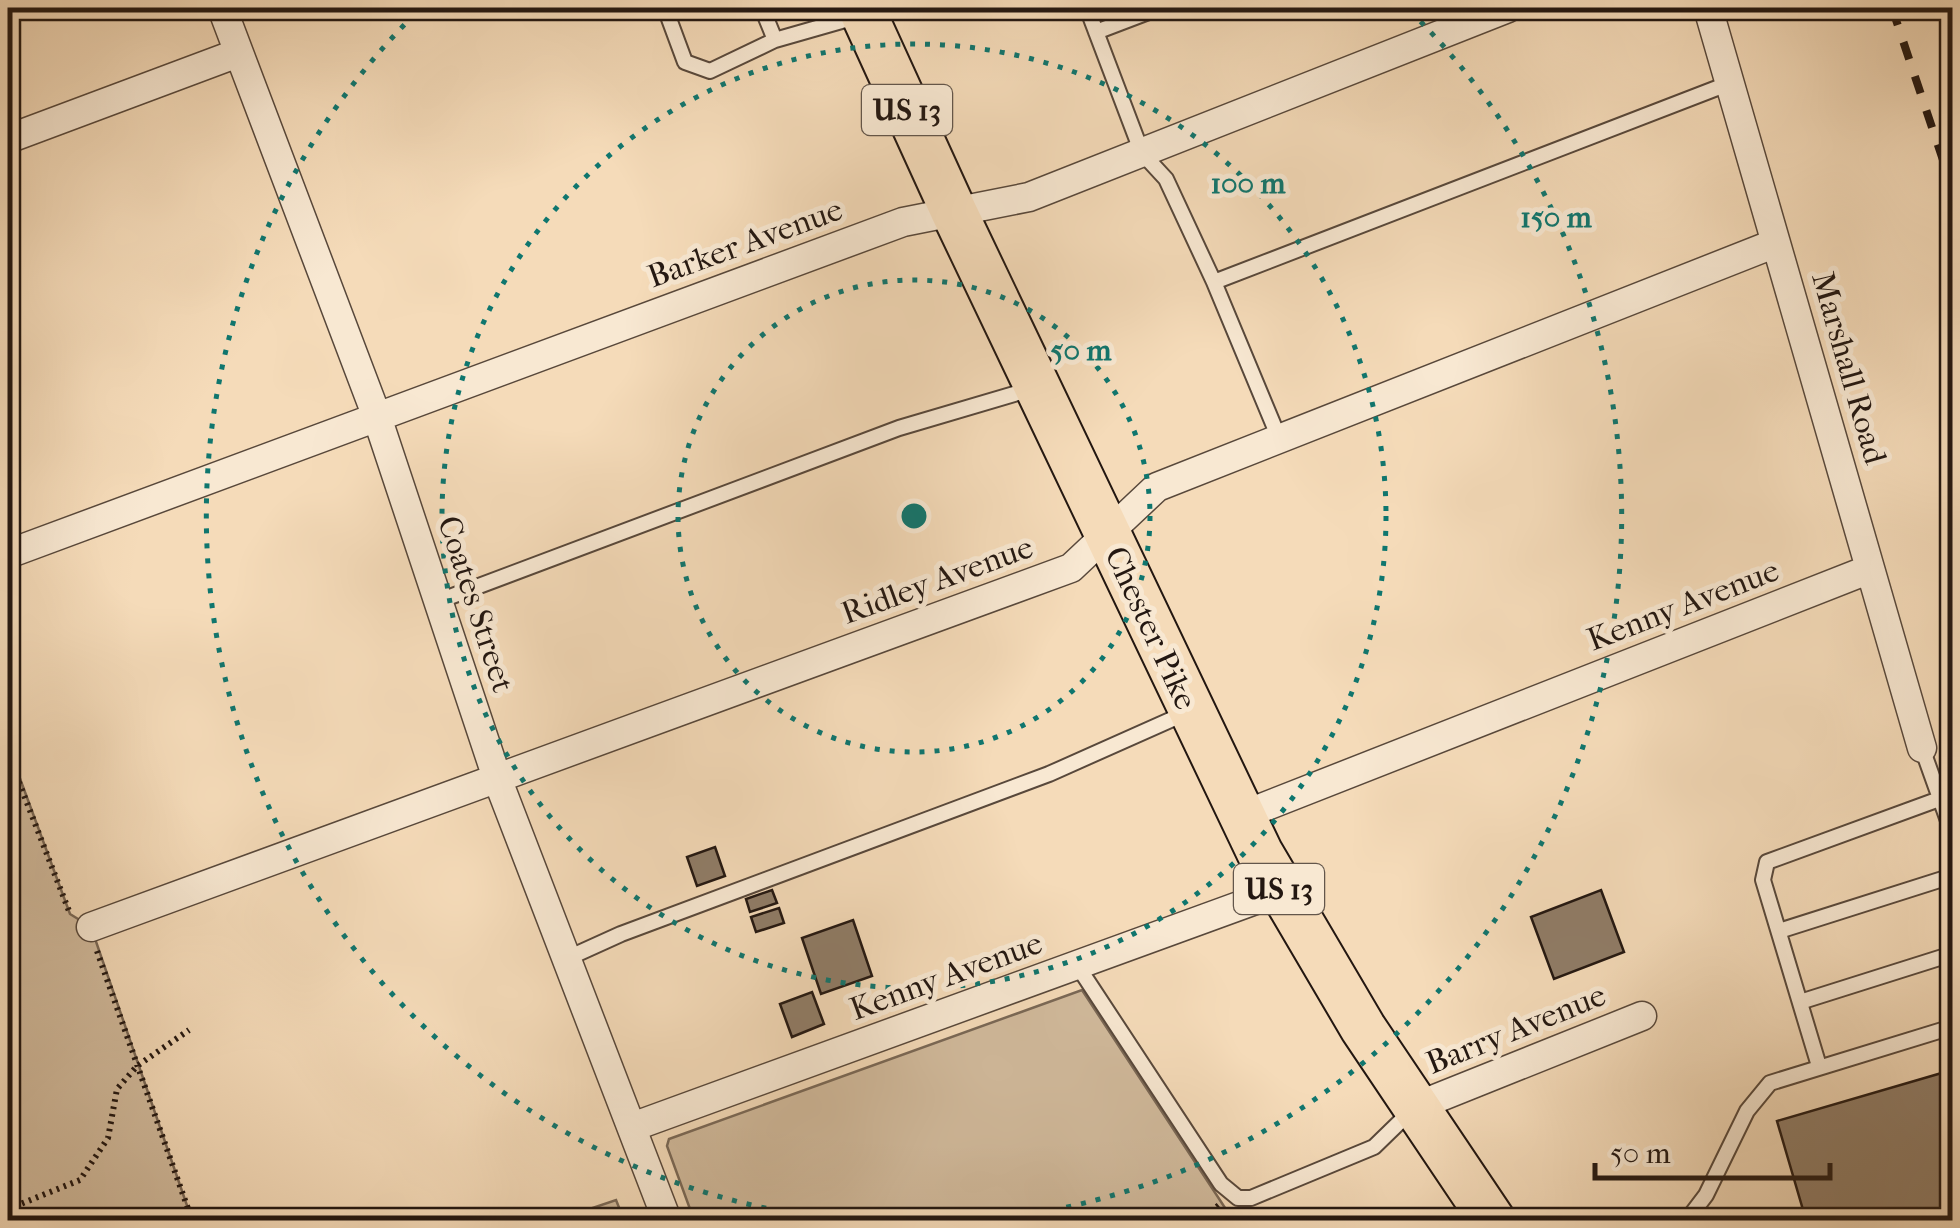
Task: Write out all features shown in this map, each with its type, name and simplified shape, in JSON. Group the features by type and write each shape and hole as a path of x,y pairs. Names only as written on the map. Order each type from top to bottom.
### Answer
{"main road":[{"name":"Chester Pike","path":"863,11 954,212 1280,891 1415,1107 1492,1220"}],"street":[{"name":"Coates Street","path":"222,8 377,417 497,778 635,1126 668,1220"},
{"name":"Barker Avenue","path":"8,554 903,222 1029,198 1508,8"},
{"name":"Marshall Road","path":"1708,8 1922,748"},
{"path":"8,139 238,53"},
{"name":"Ridley Avenue","path":"91,927 1071,568 1157,487 1776,242"},
{"name":"Kenny Avenue","path":"1241,816 1870,569"},
{"name":"Kenny Avenue","path":"635,1126 1280,891"},
{"name":"Barry Avenue","path":"1415,1107 1642,1016"}],"lane":[{"path":"666,8 685,62 710,71 775,40 863,11"},
{"path":"762,8 775,40"},
{"path":"1086,8 1142,152 1166,180 1214,282 1279,438"},
{"path":"1096,32 1159,8"},
{"path":"1214,282 1730,83"},
{"path":"438,601 899,428 1037,387"},
{"path":"568,958 622,934 1050,774 1191,711"},
{"path":"1922,748 1952,832"},
{"path":"1818,1066 1763,880 1767,862 1942,798"},
{"path":"1780,931 1952,876"},
{"path":"1800,1002 1952,954"},
{"path":"1077,965 1221,1184 1238,1198 1251,1198 1374,1148 1415,1107"},
{"path":"1687,1220 1706,1195 1759,1094 1786,1075 1952,1028"}],"path":[{"path":"8,754 70,914 91,927 107,989 192,1220"},
{"path":"8,1208 80,1180 108,1138 117,1090 137,1066 190,1030"}],"shaded area":[{"path":"8,746 70,914 91,927 192,1220 8,1220"},
{"path":"1082,990 1233,1220 694,1220 667,1146 669,1139"},
{"path":"616,1200 624,1220 557,1220"}],"building":[{"path":"715,847 725,876 697,886 687,857"},
{"path":"772,890 777,903 750,912 746,899"},
{"path":"1601,890 1624,952 1554,979 1531,917"},
{"path":"779,908 784,923 756,932 751,917"},
{"path":"853,920 872,976 821,994 802,938"},
{"path":"812,992 824,1024 792,1037 780,1004"},
{"path":"1952,1070 1952,1220 1806,1220 1777,1121"}],"railway":[{"path":"1892,8 1952,187"}]}
